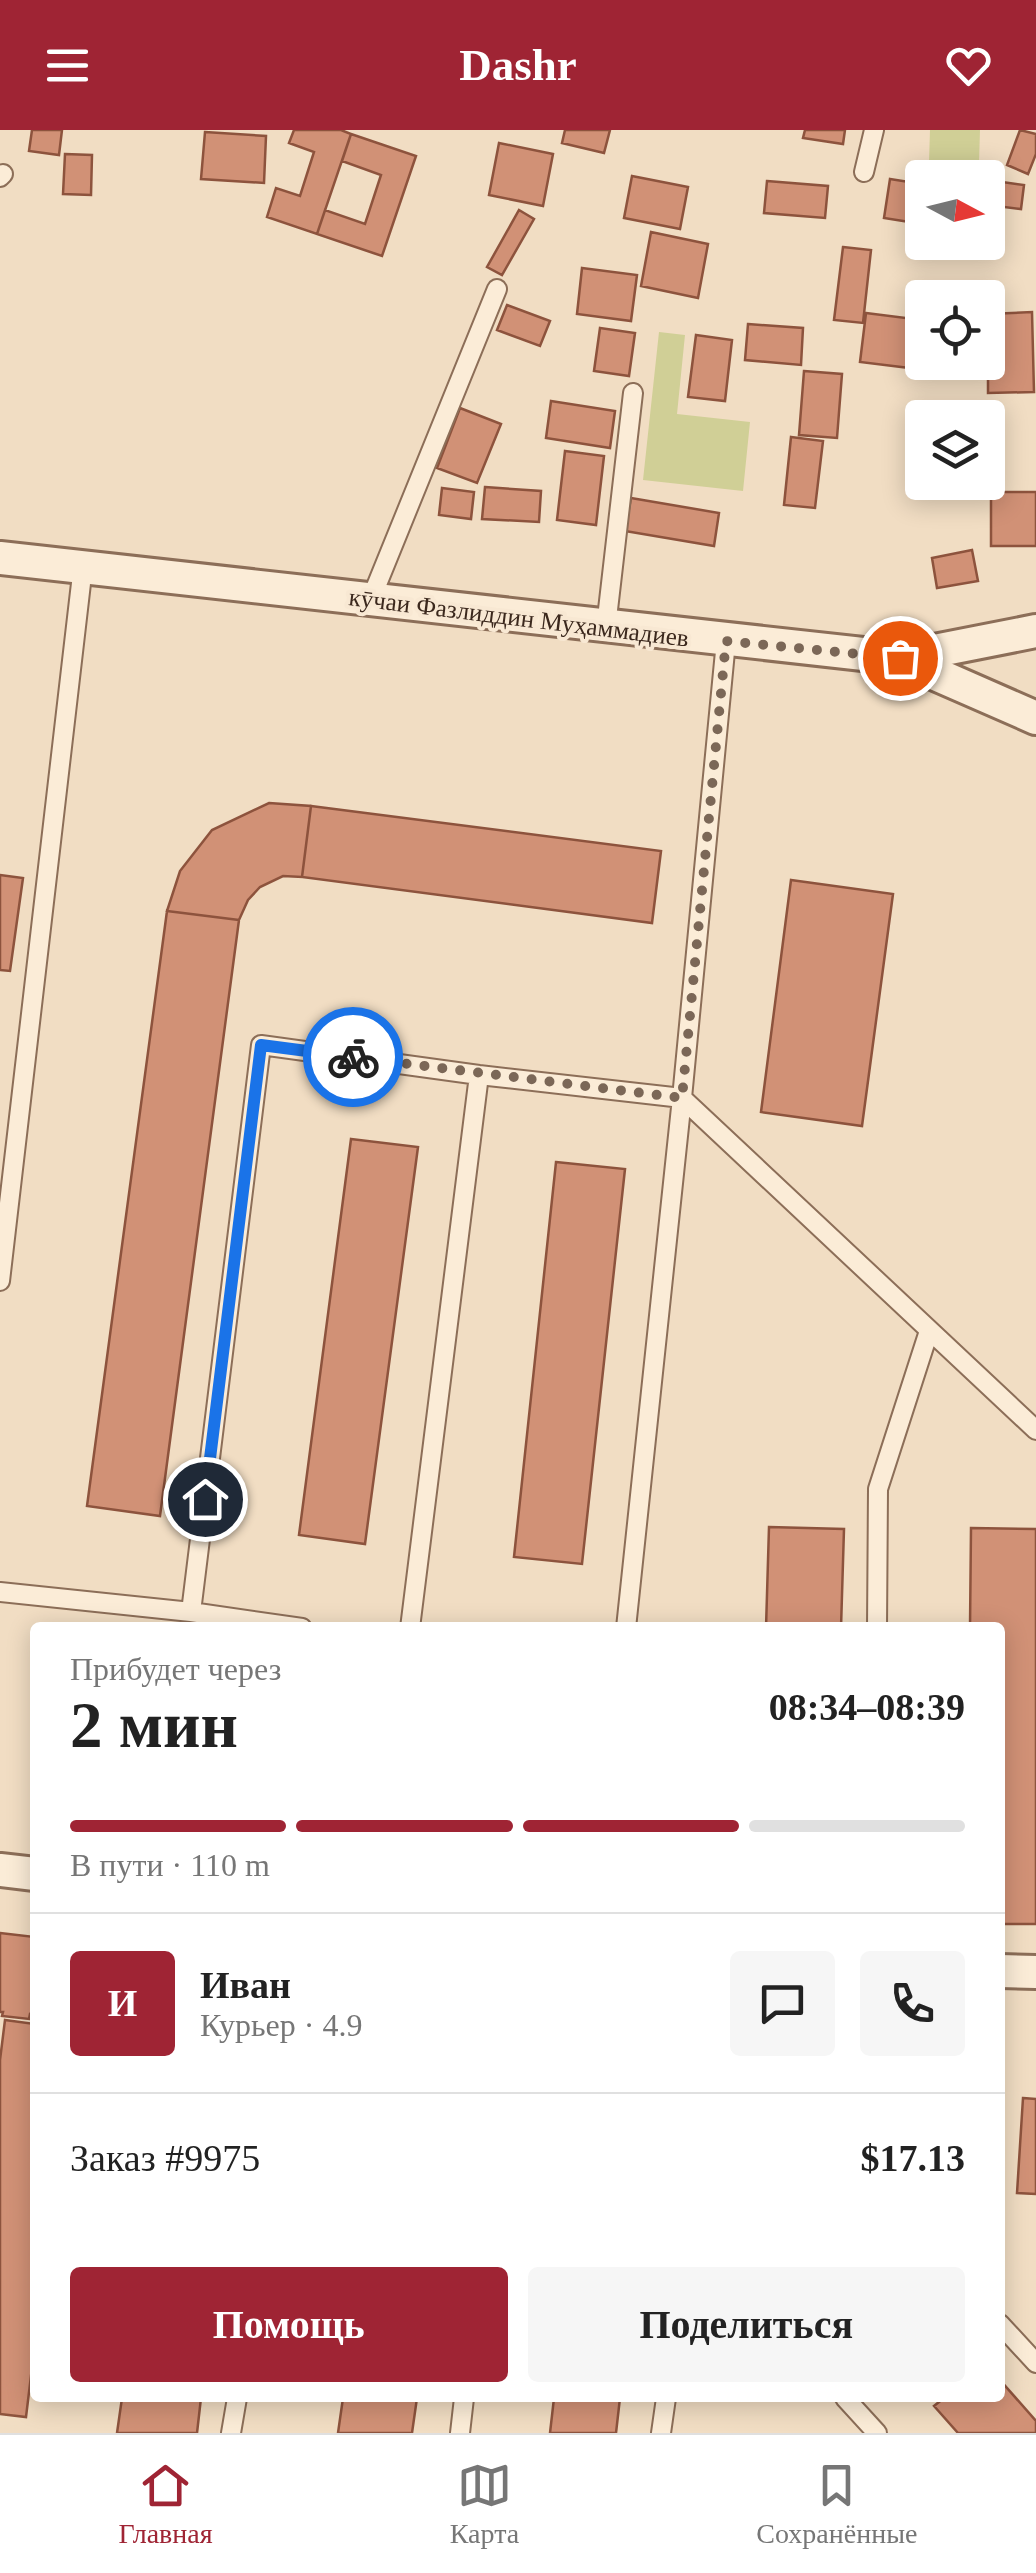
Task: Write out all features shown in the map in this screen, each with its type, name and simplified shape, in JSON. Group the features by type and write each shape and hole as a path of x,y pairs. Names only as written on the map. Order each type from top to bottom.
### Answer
{"street":[{"name":"кӯчаи Фазлиддин Муҳаммадиев","path":"0,558 900,658 1036,631"},
{"path":"900,658 1036,718"},
{"path":"0,1870 30,1873"},
{"path":"1005,1970 1036,1972"}],"lane":[{"path":"864,172 874,130"},
{"path":"371,600 497,290"},
{"path":"606,627 633,392"},
{"path":"0,1281 8,1128 83,566"},
{"path":"627,1622 726,641"},
{"path":"191,1612 261,1045 682,1098 1036,1430"},
{"path":"411,1622 479,1075"},
{"path":"876,1622 878,1490 929,1330"},
{"path":"0,1592 260,1622"},
{"path":"1005,2329 1036,2363"},
{"path":"231,2433 235,2402"},
{"path":"460,2433 464,2402"},
{"path":"662,2433 666,2402"},
{"path":"849,2402 877,2433"}],"shaded area":[{"path":"930,130 980,130 979,160 929,160"},
{"path":"659,332 685,335 677,414 750,422 743,491 643,480"}],"building":[{"path":"32,130 62,130 59,155 29,151"},
{"path":"294,130 341,130 351,134 317,234 267,217 276,188 300,196 314,152 289,143"},
{"path":"565,130 610,130 604,153 562,143"},
{"path":"805,130 845,130 843,144 803,138"},
{"path":"1020,130 1036,134 1036,154 1028,174 1007,165"},
{"path":"205,132 266,136 264,183 201,179"},
{"path":"351,134 416,156 382,256 317,234 325,210 365,224 381,175 342,161"},
{"path":"499,143 553,154 543,206 489,195"},
{"path":"65,154 92,155 91,195 63,194"},
{"path":"632,176 688,187 680,229 624,218"},
{"path":"890,179 905,181 905,221 884,218"},
{"path":"767,181 828,186 825,218 764,213"},
{"path":"1005,182 1024,185 1021,209 1005,207"},
{"path":"519,210 534,219 502,275 487,267"},
{"path":"651,232 708,244 698,298 641,286"},
{"path":"843,247 871,250 863,323 834,320"},
{"path":"582,268 637,275 631,321 577,314"},
{"path":"507,305 550,321 540,346 497,330"},
{"path":"1032,312 1034,392 988,393 988,380 1005,380 1005,313"},
{"path":"866,313 905,318 905,367 860,362"},
{"path":"748,324 803,328 801,365 745,360"},
{"path":"600,328 635,333 629,376 594,371"},
{"path":"696,335 732,340 725,401 688,397"},
{"path":"804,371 842,374 837,438 799,435"},
{"path":"551,401 615,411 610,448 546,438"},
{"path":"460,408 501,424 477,483 437,468"},
{"path":"791,437 823,441 815,508 784,505"},
{"path":"565,451 604,456 596,525 557,520"},
{"path":"485,487 541,491 539,522 482,519"},
{"path":"442,488 474,492 471,519 439,515"},
{"path":"1005,492 1036,492 1036,546 991,546 991,500 1005,500"},
{"path":"631,498 719,513 714,546 625,531"},
{"path":"972,550 978,581 937,588 932,558"},
{"path":"269,803 311,806 302,877 283,876 260,887 248,900 239,920 167,911 180,871 212,830"},
{"path":"311,806 661,851 652,923 302,877"},
{"path":"0,875 23,878 10,971 0,970"},
{"path":"791,880 893,894 862,1126 761,1112"},
{"path":"167,911 239,920 160,1516 87,1506"},
{"path":"351,1139 418,1147 365,1544 299,1535"},
{"path":"556,1162 625,1169 582,1564 514,1557"},
{"path":"769,1527 844,1529 841,1622 766,1622"},
{"path":"971,1528 1036,1529 1036,1924 1005,1924 1005,1622 970,1622"},
{"path":"0,1933 30,1936 29,2019 2,2016"},
{"path":"5,2020 30,2023 30,2384 26,2417 0,2414 0,2060"},
{"path":"1023,2098 1036,2099 1036,2194 1017,2193"},
{"path":"1023,2098 1036,2099 1036,2194 1017,2193"},
{"path":"1005,2386 1036,2421 1036,2433 958,2433 934,2406 939,2402 1005,2402"},
{"path":"121,2402 201,2402 197,2433 117,2433"},
{"path":"342,2402 416,2402 412,2433 338,2433"},
{"path":"554,2402 620,2402 616,2433 550,2433"}],"way so far":[{"path":"353,1057 682,1098 726,641 900,658"}],"route":[{"path":"205,1499 261,1045 353,1057"}]}
